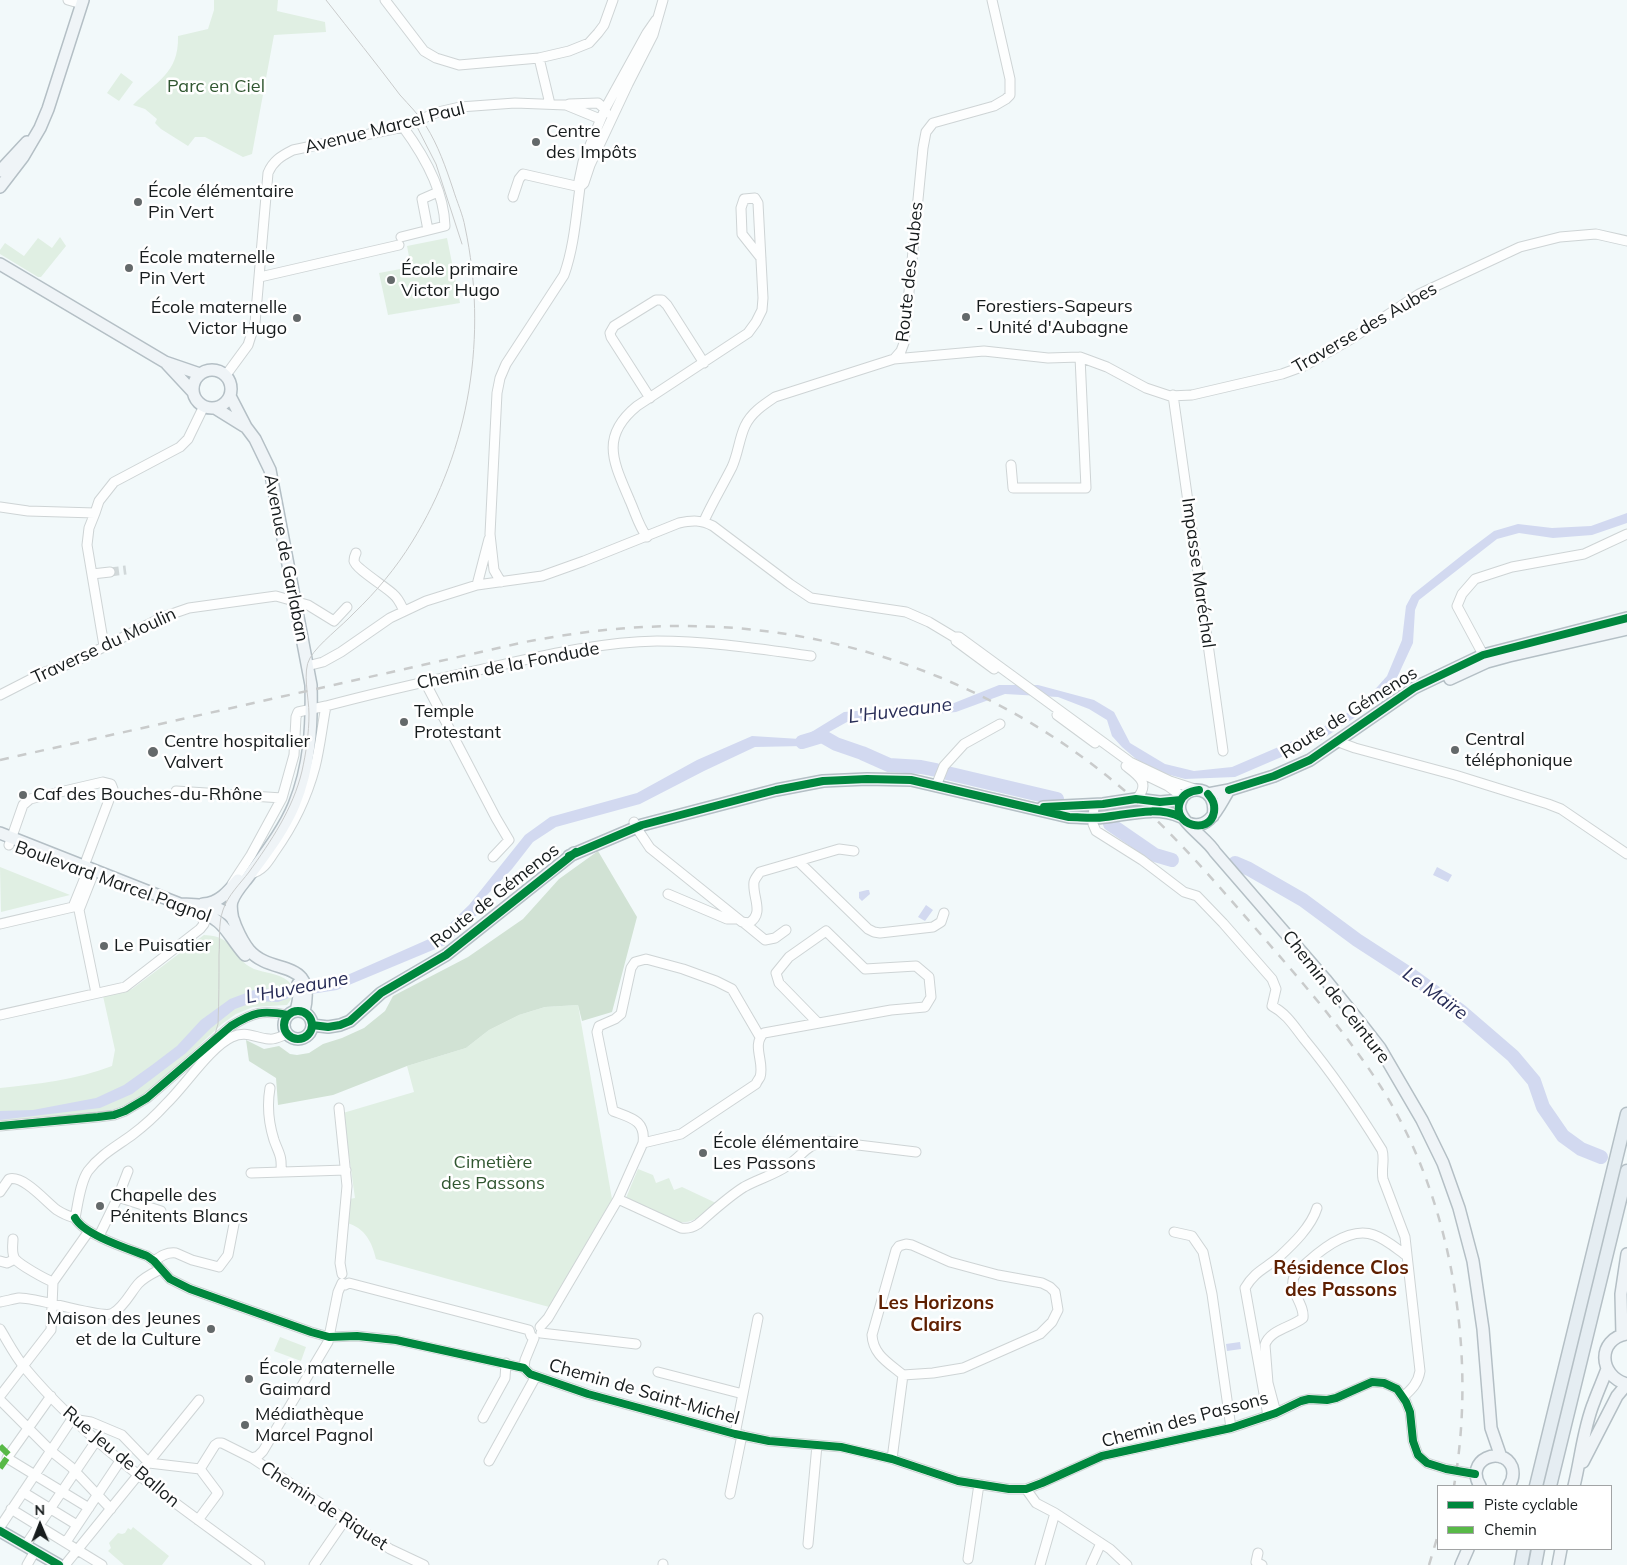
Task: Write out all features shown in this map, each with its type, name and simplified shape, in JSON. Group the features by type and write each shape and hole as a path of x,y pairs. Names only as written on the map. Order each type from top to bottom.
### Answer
{"highway":[{"path":"1536,1485 1627,1114"},
{"path":"1550,1485 1627,1171"},
{"path":"1521,1565 1524,1550"},
{"path":"1536,1565 1538,1550"}],"main road":[{"path":"0,187 23,157 40,128 48,109 82,2"},
{"path":"0,171 40,128"},
{"path":"0,264 165,362 200,374"},
{"path":"165,362 193,392"},
{"path":"216,370 226,375 231,385 230,396 224,404 209,407 195,398 193,392 194,382 200,374 205,371 216,370"},
{"name":"Avenue de Garlaban","path":"214,917 212,904 228,896 240,886 262,858 293,807 302,785 308,760 311,730 307,666 293,600 270,470 256,439 246,427 230,396"},
{"name":"Avenue de Garlaban","path":"209,407 232,417 246,427"},
{"name":"Route de Gémenos","path":"1203,792 1229,790 1274,776 1310,760 1397,700 1421,692 1485,659 1627,618"},
{"name":"Route de Gémenos","path":"1485,659 1627,630"},
{"name":"Avenue de Garlaban","path":"228,896 258,855 289,801 303,747 307,686"},
{"name":"Route de Gémenos","path":"312,1025 334,1026 350,1021 381,993 446,955 569,856 635,825 674,810 831,781 867,779 911,780 1070,816 1094,818 1137,811 1170,812 1184,820"},
{"path":"1210,843 1210,819 1214,804 1203,792 1192,791 1182,798 1179,808 1184,820 1198,826 1210,819 1229,790"},
{"name":"Route de Gémenos","path":"1029,808 1136,799 1160,802 1182,798"},
{"name":"Chemin de Ceinture","path":"1184,820 1210,843 1215,852 1326,979 1362,1024 1380,1048 1422,1120 1443,1163 1459,1208 1473,1261 1483,1329 1490,1428 1501,1457 1506,1460 1513,1470 1509,1485"},
{"name":"Boulevard Marcel Pagnol","path":"0,833 7,841 214,917"},
{"path":"214,917 228,896"},
{"path":"214,917 228,896"},
{"path":"214,917 244,942 256,956 293,971 303,999 296,1013 284,1022 287,1034 295,1039 300,1039 308,1034 312,1025 310,1018 296,1013"},
{"path":"214,917 251,961 260,966 296,977"},
{"path":"1578,1472 1617,1396 1627,1384 1614,1379 1607,1369 1605,1360 1609,1345 1614,1339 1624,1334 1621,1294 1627,1254"},
{"path":"1574,1485 1582,1443 1594,1402 1607,1369"},
{"name":"Chemin de Ceinture","path":"1476,1474 1477,1467 1483,1459 1490,1428"},
{"path":"1483,1459 1495,1456 1501,1457"},
{"path":"1476,1474 1476,1481 1479,1485"},
{"path":"0,1529 59,1565"},
{"path":"1461,1565 1468,1550"},
{"path":"1558,1565 1561,1550"}],"street":[{"path":"68,0 82,2"},
{"path":"385,0 424,51 436,58 459,65 539,58 569,51 588,43 604,25 613,0"},
{"path":"590,165 653,35 663,0"},
{"name":"Route des Aubes","path":"704,521 732,466 745,427 753,414 764,404 775,397 894,359 901,351 904,343 922,148 926,132 932,123 994,106 1006,100 1010,95 1010,79 992,0"},
{"path":"501,582 494,570 490,534 497,393 500,378 506,364 564,275 570,258 583,162 602,112 656,20"},
{"path":"539,58 550,104"},
{"name":"Avenue Marcel Paul","path":"226,375 248,345 255,323 268,173 271,166 280,156 293,150 402,127 438,112 460,107 507,103 550,104 602,112"},
{"path":"566,105 602,112 616,110"},
{"path":"580,187 584,183 590,165 602,112"},
{"path":"260,277 400,241 428,230 445,226 445,216 428,167 413,140 402,127"},
{"path":"513,197 519,179 523,174 580,187"},
{"path":"428,230 422,199 438,192"},
{"path":"647,536 615,464 614,444 619,425 627,415 650,398 748,334 756,322 762,310 763,298 759,207 755,198 744,199 741,208 742,234 761,258"},
{"name":"Traverse des Aubes","path":"894,359 984,351 1048,358 1080,357 1107,367 1146,388 1173,396 1192,395 1282,374 1304,366 1351,339 1419,294 1520,247 1560,237 1596,234 1627,241"},
{"path":"650,398 611,337 610,333 614,326 656,300 662,300 704,363"},
{"path":"1011,465 1013,488 1086,488 1080,357"},
{"name":"Impasse Maréchal","path":"1173,396 1224,751"},
{"path":"104,646 87,545 89,528 100,501 114,482 180,447 188,439 209,407"},
{"path":"0,507 28,511 95,513"},
{"path":"307,666 323,662 390,618 446,594 477,585 542,576 584,562 679,523 694,520 704,521 714,526 811,598 906,612 929,622 954,637 959,637 1013,676 1050,707"},
{"path":"477,585 490,534"},
{"path":"1485,659 1457,606 1462,594 1475,579 1512,567 1584,554 1627,534"},
{"path":"356,553 354,560 356,565 381,583 399,601 404,611"},
{"path":"92,574 110,572"},
{"name":"Traverse du Moulin","path":"0,695 45,672 72,663 163,617 189,608 276,596 293,600"},
{"path":"293,600 308,605 334,621 347,607"},
{"path":"954,637 955,641 1119,757 1170,781 1203,792"},
{"name":"Chemin de la Fondude","path":"304,712 425,682 578,649 655,641 737,647 811,656"},
{"path":"425,682 509,840 493,857"},
{"path":"250,874 258,872 265,865 282,841 300,808 314,768 322,707"},
{"path":"228,896 234,880 251,854 282,798 294,755 296,717 298,712 304,712"},
{"path":"936,786 944,766 964,744 1000,724"},
{"path":"1336,741 1561,809 1627,854"},
{"path":"1119,757 1126,766 1138,775 1143,783 1143,790 1136,799"},
{"path":"1126,766 1168,786 1182,798"},
{"path":"7,841 23,805 30,799 108,782 111,784 112,792 76,909 96,993"},
{"path":"176,791 282,798"},
{"path":"1094,804 1093,824 1096,831 1142,860 1184,892 1197,896 1224,923 1272,980 1276,989 1272,1006 1282,1011 1320,1058 1352,1102 1382,1150 1384,1155 1381,1172 1382,1178 1406,1237 1420,1371 1414,1387 1402,1397 1410,1412 1413,1441 1418,1455 1426,1463 1476,1474"},
{"path":"635,825 650,848 765,940 775,938 786,930"},
{"path":"668,894 727,919 749,923 756,917 758,909 754,882 760,872 839,849 854,851"},
{"path":"798,861 874,932 880,933 932,927 941,922 944,913"},
{"path":"0,924 76,909"},
{"path":"0,1015 125,987 214,917"},
{"path":"643,1143 681,1134 756,1084 760,1077 758,1044 760,1037 764,1033 891,1010 926,1007 931,997 929,977 916,966 865,969 826,931 789,957 776,972 779,983 818,1023"},
{"path":"524,1368 525,1360 536,1332 548,1318 618,1199 643,1143 644,1133 642,1128 634,1120 613,1111 596,1032 599,1026 615,1019 621,1014 631,968 635,962 646,959 683,969 732,989 760,1037"},
{"path":"0,1126 98,1117 114,1115 125,1111 147,1098 231,1026 241,1020 259,1012 296,1013"},
{"path":"75,1218 87,1172 100,1158 134,1134 167,1104 219,1045 241,1033 269,1039 276,1039 287,1034"},
{"path":"270,1088 268,1098 269,1115 274,1141 281,1154 281,1171"},
{"path":"252,1458 258,1456 263,1451 328,1342 338,1292 344,1280 340,1263 347,1186 339,1108"},
{"path":"618,1199 686,1229 693,1227 743,1188 794,1162 816,1142 825,1141 916,1152"},
{"path":"251,1172 346,1170"},
{"path":"99,1236 128,1171"},
{"name":"Chemin de Saint-Michel","path":"0,1192 9,1179 18,1179 65,1216 75,1218 79,1224 89,1231 147,1256 170,1279 190,1289 329,1337 357,1336 396,1340 524,1368 530,1374 588,1394 738,1435 769,1441 842,1447 892,1459 958,1481 1009,1489 1026,1489"},
{"path":"118,1197 161,1211"},
{"path":"1272,1414 1245,1288 1251,1278 1297,1239 1314,1216 1317,1208"},
{"path":"154,1261 162,1256 176,1253 208,1266 219,1267 228,1255 235,1219"},
{"path":"89,1231 53,1282 51,1330 0,1398 111,1509"},
{"path":"1174,1232 1192,1236 1202,1252 1212,1294 1232,1428"},
{"path":"1272,1414 1265,1345 1267,1339 1272,1335 1303,1318 1304,1313 1292,1287 1294,1276 1297,1272 1322,1249 1356,1234 1376,1235 1407,1256"},
{"path":"13,1238 12,1251 15,1259 44,1279 53,1282"},
{"path":"912,1245 950,1262 998,1276 1042,1283 1055,1292 1058,1310 1052,1322 1040,1334 963,1368 934,1373 903,1375 878,1355 872,1341 893,1257 900,1246 912,1245"},
{"path":"0,1262 7,1263 15,1259"},
{"path":"0,1302 19,1298 109,1315 114,1313 140,1282 161,1269"},
{"path":"344,1280 536,1332 636,1344"},
{"path":"730,1494 743,1394 758,1318"},
{"name":"Rue Jeu de Ballon","path":"0,1329 24,1366 72,1419 138,1476 260,1565"},
{"path":"483,1418 505,1378 506,1364"},
{"path":"658,1372 743,1394"},
{"path":"892,1459 903,1375"},
{"path":"489,1461 536,1376"},
{"name":"Chemin des Passons","path":"1026,1489 1042,1484 1102,1456 1232,1428 1272,1414 1301,1401 1336,1398 1372,1382 1391,1386 1402,1397"},
{"path":"51,1396 6,1458 89,1508"},
{"path":"65,1565 199,1400"},
{"path":"0,1529 72,1419 91,1422 122,1435 149,1463 200,1469 218,1493 198,1520"},
{"path":"27,1565 30,1548 39,1526 96,1440"},
{"name":"Chemin de Riquet","path":"200,1469 218,1443 252,1458 390,1549 424,1565"},
{"path":"808,1544 817,1445"},
{"path":"66,1542 120,1461"},
{"path":"968,1559 978,1484"},
{"path":"1026,1489 1036,1503 1056,1513 1101,1543 1127,1565"},
{"path":"23,1492 77,1525"},
{"path":"11,1510 102,1565"},
{"path":"1040,1565 1056,1513"},
{"path":"314,1565 345,1520"},
{"path":"1091,1565 1101,1543"},
{"path":"1258,1553 1256,1562 1262,1565"}],"green space":[{"name":"Parc en Ciel","path":"214,0 278,0 277,11 325,22 326,32 274,35 252,154 243,157 205,137 195,137 188,146 161,129 155,123 157,119 145,109 133,105 158,83 170,68 175,59 178,36 208,29 214,10"},
{"path":"121,73 133,82 119,101 107,93"},
{"path":"60,237 66,246 41,277 0,254 0,250 5,243 24,256 38,238 52,248"},
{"path":"447,238 460,303 388,315 379,273 411,267 407,246"},
{"path":"598,851 637,917 612,1012 582,1021 578,1005 545,1007 519,1015 489,1030 466,1048 407,1066 333,1095 278,1105 276,1078 249,1061 246,1040 264,1049 279,1046 290,1054 297,1055 309,1053 323,1044 364,1028 385,1011 393,996 468,957 523,919 559,879"},
{"path":"0,867 70,895 1,912"},
{"path":"204,935 215,936 228,943 246,964 254,969 276,975 288,981 294,995 287,1005 253,1007 236,1014 222,1024 138,1100 115,1109 88,1115 0,1124 0,1088 71,1078 112,1066 115,1050 103,996 132,989"},
{"name":"Cimetière des Passons","path":"578,1005 612,1199 549,1307 376,1259 367,1236 359,1228 347,1223 349,1199 355,1198 343,1113 414,1092 407,1066 466,1048 489,1030 519,1015 545,1007"},
{"path":"638,1169 653,1175 656,1183 669,1178 674,1190 682,1187 716,1203 697,1218 687,1222 675,1221 626,1198"},
{"path":"280,1337 306,1347 301,1361 274,1351"},
{"path":"133,1527 169,1556 162,1565 124,1565 108,1551 111,1548 109,1543 118,1533 125,1533 128,1528 131,1530"}],"water":[{"name":"L'Huveaune","path":"1627,513 1627,523 1592,535 1553,538 1519,533 1497,539 1419,600 1415,610 1413,643 1395,682 1363,712 1321,740 1235,777 1185,779 1153,769 1136,759 1122,747 1112,736 1107,720 1089,709 1058,697 1005,694 956,712 847,722 804,746 755,747 640,804 556,827 533,842 512,869 487,895 479,913 445,945 337,990 292,997 278,1002 257,1001 235,1009 211,1028 186,1053 132,1094 100,1108 0,1120 0,1111 33,1110 96,1098 124,1085 177,1046 201,1020 230,999 254,990 291,989 336,980 438,935 469,905 525,835 550,817 637,793 697,760 752,736 800,739 844,712 954,703 999,685 1038,685 1094,700 1114,712 1130,743 1165,764 1194,771 1232,767 1318,730 1361,705 1387,676 1402,640 1406,606 1412,595 1494,531 1518,524 1552,528 1591,526"},
{"path":"1437,867 1452,875 1448,882 1433,875"},
{"path":"869,890 870,894 862,901 859,898 859,892"},
{"path":"926,905 933,910 925,921 918,917"},
{"path":"1240,1342 1241,1349 1227,1351 1226,1344"}],"waterway":[{"name":"Le Maïre","path":"802,742 822,736 836,744 889,765 936,770"},
{"name":"Le Maïre","path":"947,773 1057,799"},
{"name":"Le Maïre","path":"1110,824 1155,855 1172,860"},
{"name":"Le Maïre","path":"1235,863 1303,900 1357,940 1411,975 1462,1012 1513,1056 1534,1081 1543,1107 1563,1136 1581,1149 1601,1157"}],"tunnel":[{"path":"110,572 126,570"}],"tram line":[{"path":"208,1041 215,1034 218,1024 220,921 223,910 231,895 249,872 280,824 293,798 302,771 309,721 306,677 308,663 319,647 378,588 406,552 432,506 448,469 460,430 469,390 474,350 475,309 472,268 465,227 441,157 423,122 326,0"},
{"path":"412,117 436,164 462,244"},
{"path":"0,1123 119,1110 147,1095 213,1036"}],"railway":[{"path":"0,760 525,642 579,633 631,628 683,626 735,628 786,634 836,644 888,658 982,696 1064,744 1102,772 1161,824 1215,882 1302,982 1351,1044 1381,1087 1406,1131 1426,1179 1442,1229 1453,1280 1460,1332 1462,1385 1460,1436 1454,1485"},
{"path":"1429,1565 1437,1538"}],"marked path":[{"path":"0,1446 9,1455"},
{"path":"0,1468 7,1458"}],"cycle path":[{"path":"1229,790 1274,776 1310,760 1414,688 1483,655 1627,618"},
{"path":"569,856 642,825 776,790 823,781 911,780 1069,817 1100,818 1153,811 1181,817"},
{"path":"1199,790 1187,793 1180,802 1179,810 1181,817 1192,825 1206,824 1211,819 1214,807 1208,794"},
{"path":"1044,807 1103,804 1136,799 1160,802 1181,800"},
{"path":"312,1025 328,1027 350,1021 381,993 446,955 576,852"},
{"path":"298,1011 308,1015 312,1025 308,1035 298,1039 288,1035 284,1025 288,1015 298,1011"},
{"path":"0,1126 98,1117 114,1115 125,1111 147,1098 231,1026 258,1013 288,1015"},
{"path":"75,1218 97,1236 147,1256 170,1279 190,1289 311,1332 329,1337 357,1336 396,1340 524,1368 530,1374 588,1394 735,1434 769,1441 841,1447 892,1459 958,1481 1009,1489 1026,1489 1102,1456 1231,1428 1276,1413 1301,1401 1336,1398 1372,1382 1384,1383 1397,1389 1406,1402 1410,1412 1413,1441 1418,1455 1427,1463 1446,1469 1475,1474"},
{"path":"0,1531 59,1565"}],"place":[{"name":"Centre des Impôts","path":"536,142"},
{"name":"École élémentaire Pin Vert","path":"138,202"},
{"name":"École maternelle Pin Vert","path":"129,268"},
{"name":"École primaire Victor Hugo","path":"391,280"},
{"name":"Forestiers-Sapeurs - Unité d'Aubagne","path":"966,317"},
{"name":"École maternelle Victor Hugo","path":"297,318"},
{"name":"Temple Protestant","path":"404,722"},
{"name":"Central téléphonique","path":"1455,750"},
{"name":"Centre hospitalier Valvert","path":"153,752"},
{"name":"Caf des Bouches-du-Rhône","path":"23,795"},
{"name":"Le Puisatier","path":"104,946"},
{"name":"École élémentaire Les Passons","path":"703,1153"},
{"name":"Chapelle des Pénitents Blancs","path":"100,1206"},
{"name":"Maison des Jeunes et de la Culture","path":"211,1329"},
{"name":"École maternelle Gaimard","path":"249,1379"},
{"name":"Médiathèque Marcel Pagnol","path":"245,1425"}],"district":[{"name":"Résidence Clos des Passons","path":"1341,1279"},
{"name":"Les Horizons Clairs","path":"936,1314"}]}
